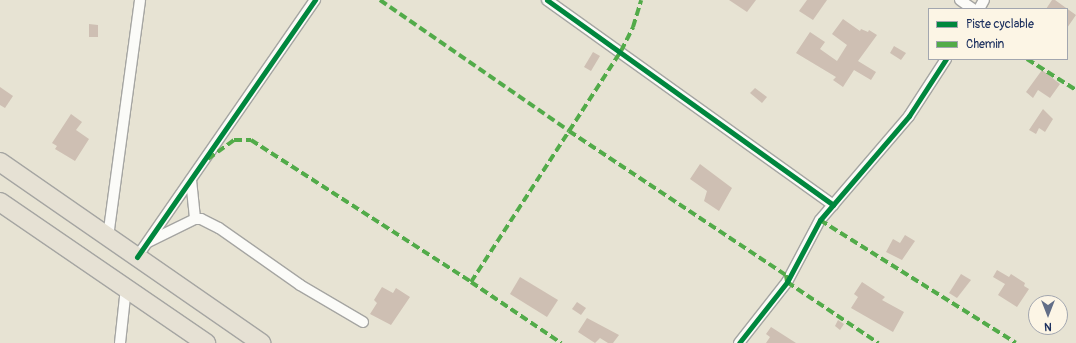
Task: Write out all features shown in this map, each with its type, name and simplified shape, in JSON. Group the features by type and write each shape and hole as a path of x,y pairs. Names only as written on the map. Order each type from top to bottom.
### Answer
{"highway":[{"path":"0,162 261,343"},
{"path":"0,202 206,343"}],"street":[{"path":"108,237 140,0"},
{"path":"137,257 315,0"},
{"path":"548,0 833,204"},
{"path":"960,0 972,8"},
{"path":"739,343 787,282 820,220 908,116 945,60"},
{"path":"191,180 195,219"},
{"path":"148,242 195,219 219,228 300,284 363,322"},
{"path":"120,343 126,288"}],"building":[{"path":"729,0 756,0 747,12"},
{"path":"807,0 827,0 813,20 799,11"},
{"path":"1052,0 1055,0 1066,8 1047,8"},
{"path":"1068,9 1076,15 1068,27"},
{"path":"843,19 860,31 861,29 868,32 869,30 877,35 858,61 876,72 871,80 854,70 843,87 833,80 836,77 796,53 810,32 825,42 820,49 837,61 847,45 832,34"},
{"path":"89,24 98,25 98,37 89,37"},
{"path":"894,46 906,53 901,60 890,53"},
{"path":"593,52 600,56 591,71 584,67"},
{"path":"1042,70 1060,84 1050,98 1038,90 1033,98 1026,92"},
{"path":"0,87 13,96 5,108 0,105"},
{"path":"755,88 767,97 762,103 750,93"},
{"path":"1043,109 1053,119 1045,132 1039,128 1036,134 1029,130"},
{"path":"71,114 82,122 76,130 89,139 75,161 55,149 57,146 52,143"},
{"path":"700,164 732,188 719,211 704,201 707,191 690,179"},
{"path":"905,235 915,241 902,260 886,252 893,239 900,243"},
{"path":"997,270 1009,277 1011,274 1025,283 1024,286 1029,289 1017,307 998,295 1005,284 993,277"},
{"path":"961,274 971,280 957,298 949,293"},
{"path":"520,277 558,300 547,317 510,294"},
{"path":"862,282 885,297 882,300 904,312 893,332 851,308 858,297 854,294"},
{"path":"382,287 393,293 396,288 410,297 391,325 370,314 377,303 374,300"},
{"path":"577,302 586,308 581,315 572,309"},
{"path":"587,318 619,335 613,343 608,343 600,338 595,343 578,332"},
{"path":"838,320 844,324 840,330 835,326"},
{"path":"771,327 796,343 766,343 770,337 766,334"}],"marked path":[{"path":"380,0 569,131 786,275 787,282 878,343"},
{"path":"471,282 621,51 633,27 641,0"},
{"path":"1029,60 1076,90"},
{"path":"208,159 234,140 251,140 471,282 561,343"},
{"path":"820,220 1016,343"}],"cycle path":[{"path":"137,257 315,0"},
{"path":"547,0 833,205"},
{"path":"739,343 787,282 820,220 909,116 945,60"}]}
